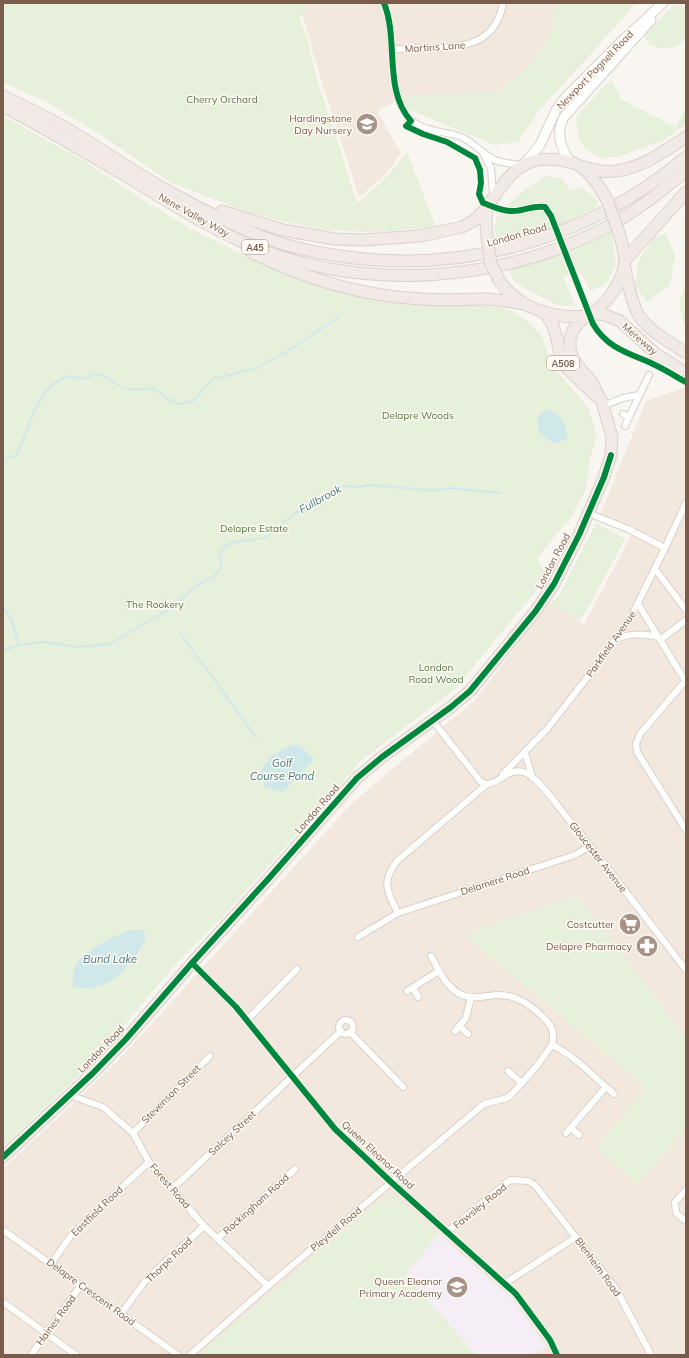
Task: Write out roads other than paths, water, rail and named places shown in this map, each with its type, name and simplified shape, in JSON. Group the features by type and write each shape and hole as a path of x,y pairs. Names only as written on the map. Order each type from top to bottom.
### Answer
{"highway":[{"name":"Nene Valley Way","path":"3,96 66,128 171,193 216,216 248,230 293,247 319,253 349,258 403,262"},
{"name":"Nene Valley Way","path":"3,106 213,227 258,248 315,266 382,275 462,272 505,264 541,254 603,229 628,214 686,171"},
{"path":"171,193 240,218 283,230 334,239 382,239 420,236 462,227 475,220 509,177 523,164 551,159 602,171 615,171 631,167 648,160 686,138"},
{"name":"London Road","path":"403,262 433,261 468,257 504,250 552,235 598,215 621,203 665,175 686,157"},
{"name":"A508","path":"575,164 594,181 608,202 623,247 624,263 619,282 614,292 608,300 588,314"},
{"path":"122,174 170,208 216,234 284,268 312,279 349,289 392,297 423,300 494,299 524,304"},
{"path":"624,263 686,192"},
{"path":"490,202 486,219 491,264 506,290 524,304"},
{"name":"Mereway","path":"624,263 633,304 638,314 647,326 686,353"},
{"name":"Mereway","path":"524,304 544,312 572,317 588,314 605,315 620,321 656,354 686,373"},
{"name":"London Road","path":"544,312 552,323 565,366 602,404"},
{"name":"London Road","path":"3,1157 126,1039 357,778 382,757 451,707 470,691 535,612 554,584 569,557 604,477 611,455 612,437 602,404 591,381 574,360 570,350 570,339 573,330 588,314"}],"main road":[{"name":"Newport Pagnell Road","path":"575,164 562,148 560,141 561,124 564,117 645,27 664,3"},
{"name":"Newport Pagnell Road","path":"523,164 540,145 556,110 565,98 638,26 664,3"}],"street":[{"path":"384,3 392,49 397,96 402,110 407,116 417,125 424,128 460,137 495,160 523,164"},
{"name":"Martins Lane","path":"392,49 451,47 470,44 486,35 496,23 503,3"},
{"path":"480,150 491,168 490,202"},
{"path":"625,426 626,416 639,395 648,375"},
{"path":"602,404 639,395"},
{"name":"Parkfield Avenue","path":"503,776 504,773 547,729 630,620 686,503"},
{"path":"588,513 628,529 665,548"},
{"path":"655,569 686,610"},
{"path":"638,604 686,681 640,734 636,744 637,752 686,830"},
{"path":"615,640 636,634 659,638 686,620"},
{"path":"432,721 481,782 487,784"},
{"path":"525,753 531,776"},
{"path":"398,913 390,896 386,880 390,870 397,861 487,784 511,772 517,771 531,776"},
{"name":"Gloucester Avenue","path":"531,776 590,846 686,970"},
{"name":"Delamere Road","path":"358,937 398,913 575,855 590,846"},
{"path":"431,956 448,985 461,994 475,998 497,995 517,998 524,1002 552,1026 554,1032 552,1045 522,1083 508,1071"},
{"name":"Queen Eleanor Road","path":"192,963 236,1007 335,1129 520,1300 550,1340 557,1355"},
{"path":"247,1020 297,969"},
{"path":"418,997 410,990 440,972"},
{"path":"468,1034 457,1029 466,1018 470,997"},
{"path":"345,1020 350,1021 352,1025 352,1030 350,1032 344,1033 340,1031 339,1024 345,1020"},
{"name":"Salcey Street","path":"172,1189 293,1077 340,1031"},
{"path":"350,1032 403,1087"},
{"path":"552,1045 563,1050 614,1094"},
{"name":"Stevenson Street","path":"133,1133 210,1056"},
{"name":"Pleydell Road","path":"190,1355 268,1286 484,1104 507,1098 522,1083"},
{"path":"578,1135 568,1130 606,1087"},
{"name":"Forest Road","path":"69,1095 103,1107 133,1133 149,1162 204,1226 268,1286"},
{"name":"Eastfield Road","path":"51,1264 72,1234 149,1162"},
{"name":"Rockingham Road","path":"217,1239 295,1169"},
{"name":"Fawsley Road","path":"447,1232 510,1180 528,1181 535,1185"},
{"name":"Blenheim Road","path":"535,1185 616,1289 651,1355"},
{"path":"686,1190 675,1202 676,1212 686,1221"},
{"name":"Thorpe Road","path":"121,1314 146,1280 204,1226"},
{"name":"Delapre Crescent Road","path":"3,1230 178,1355"},
{"path":"504,1284 576,1237"},
{"name":"Haines Road","path":"31,1355 81,1285"},
{"path":"3,1302 76,1355"}],"water":[{"path":"545,409 555,413 562,419 566,427 568,438 555,444 540,432 537,419"},
{"name":"Golf Course Pond","path":"292,745 299,745 314,759 283,792 265,787 260,772 271,756"},
{"name":"Bund Lake","path":"129,930 143,930 146,938 134,959 126,968 108,982 97,987 73,987 74,969 84,955 99,945"}],"waterway":[{"path":"3,459 16,456 34,412 45,392 53,384 63,378 71,376 81,379 95,374 126,388 140,390 153,388 168,399 180,404 193,401 213,379 255,369 291,349 339,317"},
{"name":"Fullbrook","path":"3,651 19,645 45,642 76,647 109,644 168,610 199,584 217,574 221,568 220,553 225,546 234,542 264,538 306,505 341,486 357,487 374,485 434,491 450,488 500,493"},
{"path":"3,607 11,619 19,645"},
{"path":"180,633 256,737"}],"place":[{"name":"Hardingstone Day Nursery","path":"367,124"},
{"name":"Costcutter","path":"630,924"},
{"name":"Delapre Pharmacy","path":"647,946"},
{"name":"Queen Eleanor Primary Academy","path":"457,1287"}],"park label":[{"name":"Cherry Orchard","path":"222,99"},
{"name":"Delapre Woods","path":"418,415"},
{"name":"Delapre Estate","path":"254,528"},
{"name":"The Rookery","path":"155,604"},
{"name":"London Road Wood","path":"436,672"}]}
